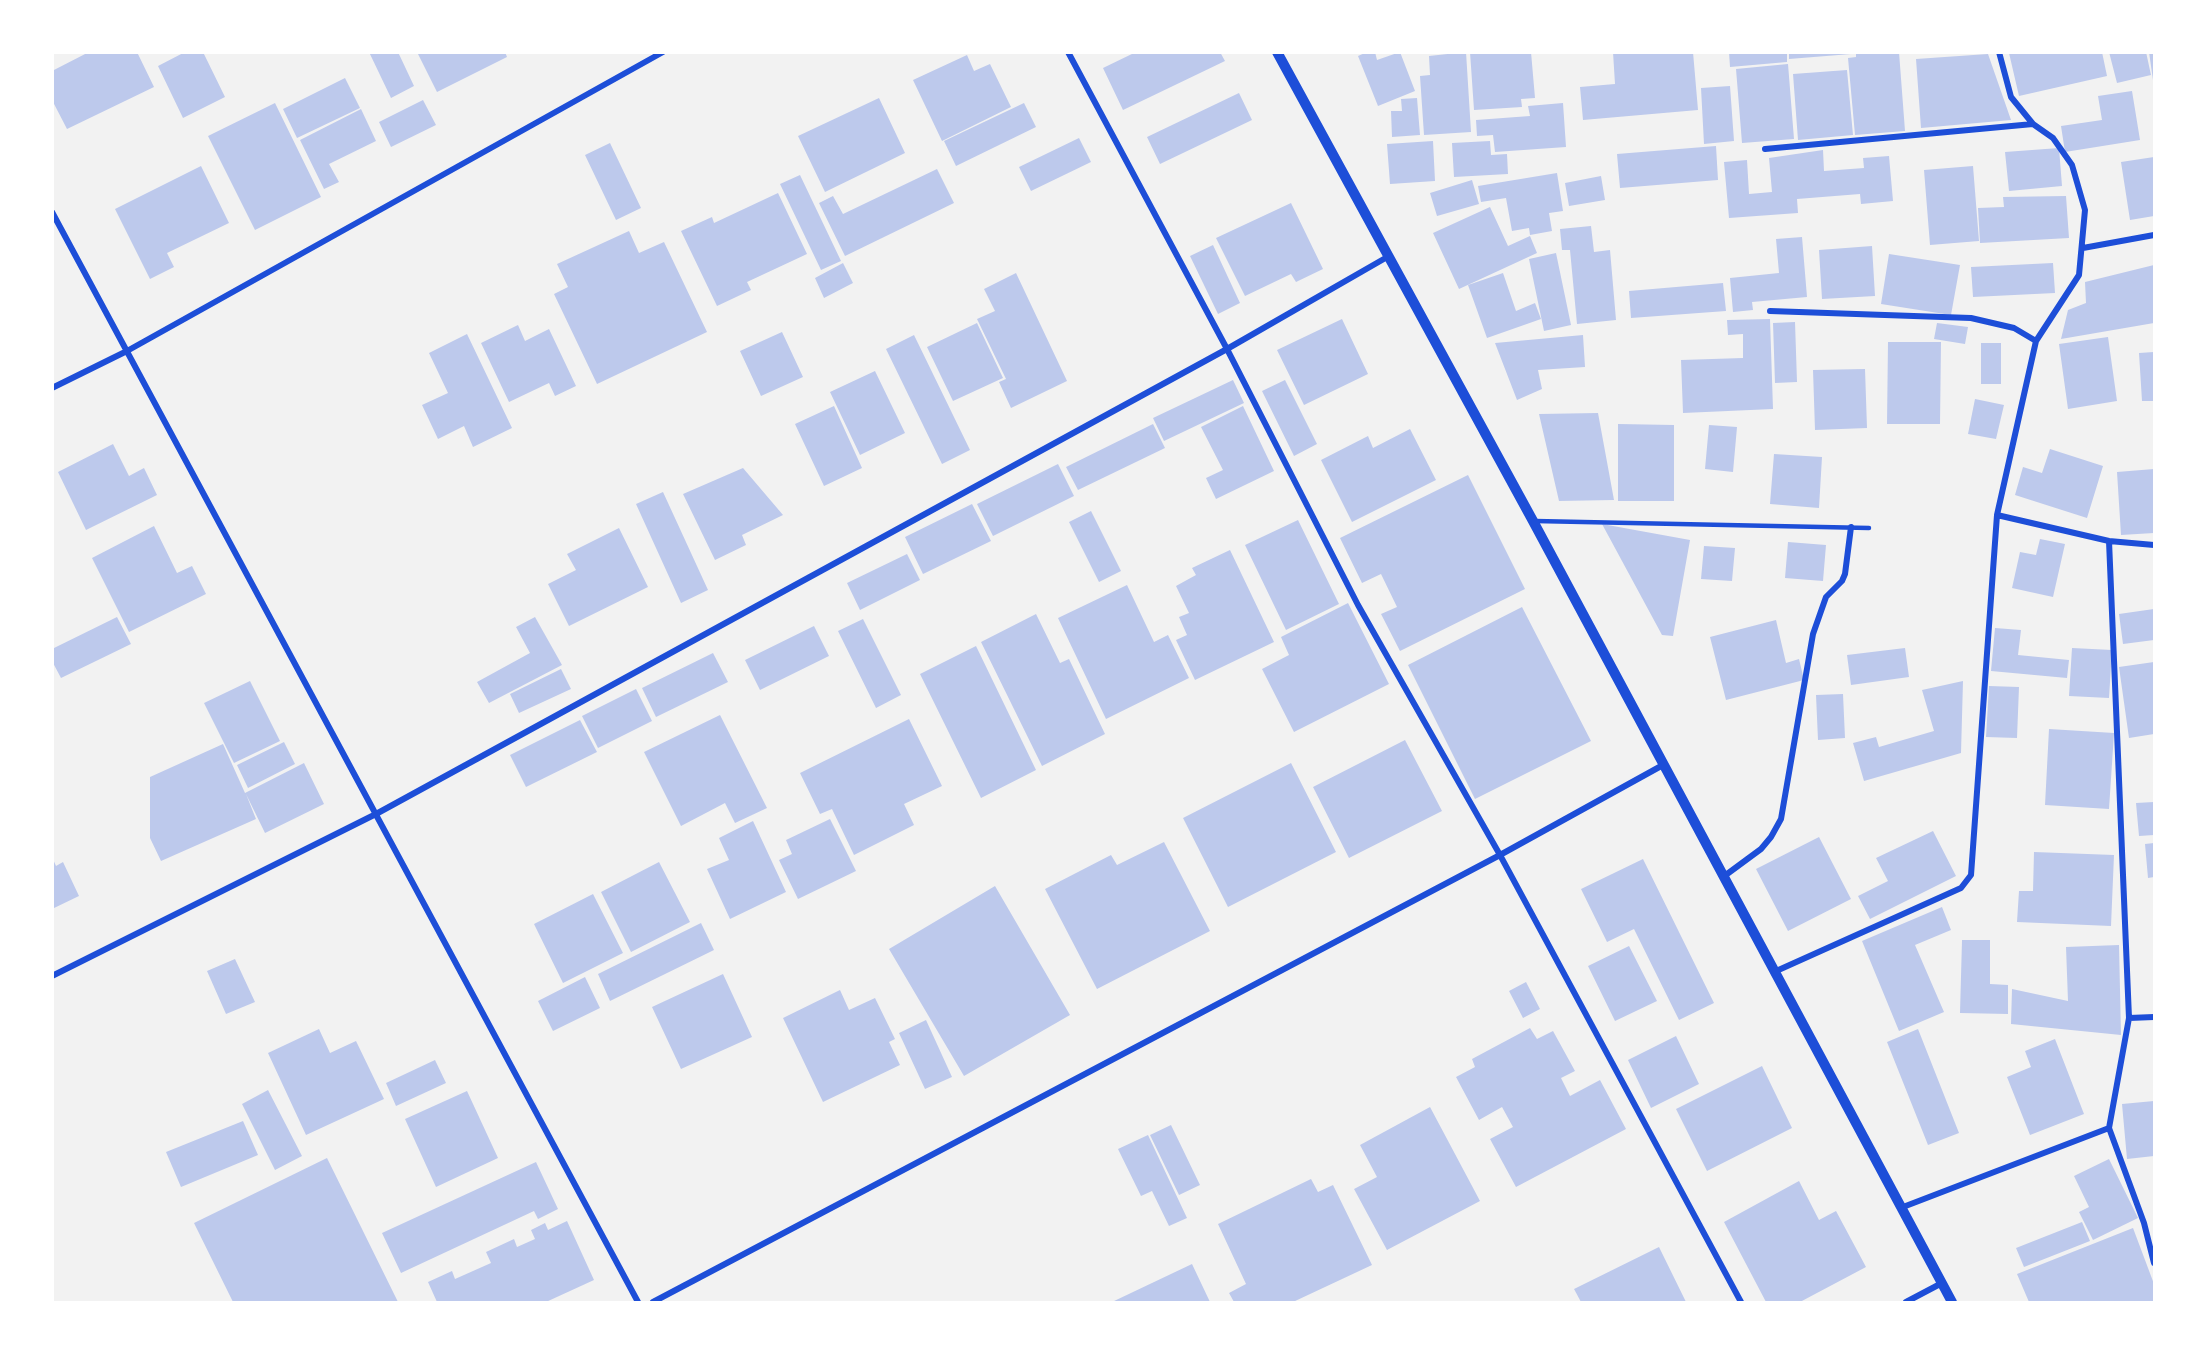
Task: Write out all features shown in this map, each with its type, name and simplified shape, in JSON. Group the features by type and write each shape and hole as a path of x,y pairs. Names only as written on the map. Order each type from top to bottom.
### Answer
{"street":[{"path":"52,388 127,351 663,52"},
{"path":"1068,52 1227,349 1358,605 1500,855 1741,1302"},
{"path":"1277,52 1533,520 1773,972 1903,1207 1952,1302"},
{"path":"1773,972 1961,888 1968,882 1971,875 1997,516 2036,341 2079,275 2085,210 2072,165 2053,138 2033,124 2011,97 1999,52"},
{"path":"1765,150 2033,124"},
{"path":"52,212 638,1302"},
{"path":"2083,248 2154,235"},
{"path":"52,976 375,814 1227,349 1389,256"},
{"path":"1770,310 1971,318 2014,328 2036,341"},
{"path":"1997,516 2109,541 2154,545"},
{"path":"1723,878 1761,849 1781,819 1813,634 1826,597 1842,581 1845,574 1851,527"},
{"path":"2109,541 2129,1018 2109,1128 2144,1223 2154,1263"},
{"path":"653,1302 1500,855 1663,765"},
{"path":"2129,1018 2154,1017"},
{"path":"1903,1207 2109,1128"},
{"path":"1906,1302 1942,1283"}],"lane":[{"path":"1533,520 1869,528"}],"building":[{"path":"89,52 137,52 154,87 67,129 52,100 52,71"},
{"path":"185,52 203,52 225,97 183,118 158,66"},
{"path":"369,52 398,52 414,86 391,98"},
{"path":"417,52 505,52 507,57 437,92"},
{"path":"1136,52 1220,52 1225,61 1123,110 1103,68"},
{"path":"1367,52 1375,52 1377,60 1400,52 1415,91 1378,106 1358,56"},
{"path":"1466,52 1471,132 1424,135 1420,76 1430,75 1429,56"},
{"path":"1470,52 1531,52 1535,98 1521,99 1522,107 1474,110"},
{"path":"1613,52 1693,52 1698,110 1583,120 1580,87 1615,84"},
{"path":"1729,52 1787,52 1787,62 1730,67"},
{"path":"1789,52 1851,52 1851,54 1789,59"},
{"path":"1856,52 1899,52 1905,131 1855,135 1848,58 1856,57"},
{"path":"2102,52 2107,76 2019,96 2009,53"},
{"path":"2109,52 2146,52 2151,75 2117,83"},
{"path":"2149,52 2154,52 2154,80 2153,80"},
{"path":"1988,54 2011,120 1921,128 1916,59"},
{"path":"967,55 974,71 990,64 1011,107 942,141 913,80"},
{"path":"1788,64 1794,139 1742,143 1736,69"},
{"path":"1847,70 1853,135 1798,140 1793,74"},
{"path":"345,78 360,108 297,138 283,109"},
{"path":"1730,86 1734,141 1704,144 1701,88"},
{"path":"2132,91 2140,140 2065,152 2061,126 2102,120 2098,96"},
{"path":"1239,93 1252,120 1160,164 1147,137"},
{"path":"879,98 905,153 825,192 798,136"},
{"path":"1417,98 1420,135 1392,137 1391,111 1402,111 1401,99"},
{"path":"423,100 436,125 391,147 379,122"},
{"path":"275,103 321,197 255,230 208,136"},
{"path":"1024,103 1036,127 956,166 944,141"},
{"path":"1563,103 1566,147 1495,152 1493,135 1477,136 1476,120 1530,116 1528,106"},
{"path":"361,109 376,141 329,164 339,182 324,189 300,140"},
{"path":"1079,138 1091,162 1031,191 1019,167"},
{"path":"1433,141 1435,181 1390,184 1387,144"},
{"path":"1490,141 1491,155 1507,154 1508,174 1454,177 1452,143"},
{"path":"610,143 641,208 616,220 585,155"},
{"path":"1716,146 1718,180 1620,188 1617,154"},
{"path":"2059,148 2062,186 2009,191 2005,152"},
{"path":"1823,150 1824,171 1864,168 1863,158 1889,156 1893,201 1861,204 1860,194 1797,199 1798,213 1729,218 1724,162 1747,160 1749,194 1772,192 1769,158"},
{"path":"2154,157 2154,216 2130,220 2121,162"},
{"path":"201,166 229,223 167,253 174,267 150,279 115,209"},
{"path":"1973,166 1979,241 1930,245 1924,170"},
{"path":"937,169 954,203 845,256 819,203 833,196 843,214"},
{"path":"1557,173 1563,211 1549,213 1552,231 1530,235 1529,228 1512,231 1506,198 1481,202 1478,186"},
{"path":"800,175 841,261 821,270 780,184"},
{"path":"1601,176 1605,200 1569,206 1565,183"},
{"path":"1472,180 1479,204 1437,216 1430,193"},
{"path":"778,193 807,254 747,282 751,290 717,306 681,231 712,217 714,223"},
{"path":"2066,196 2069,238 1980,243 1978,208 2004,207 2003,197"},
{"path":"1291,203 1323,269 1296,282 1291,274 1245,296 1216,238"},
{"path":"1490,207 1508,246 1530,236 1537,253 1459,289 1433,233"},
{"path":"1591,226 1594,252 1610,250 1616,320 1577,324 1570,250 1562,250 1560,229"},
{"path":"629,231 639,253 664,242 707,332 597,384 554,294 568,287 557,264"},
{"path":"1802,237 1807,297 1752,302 1753,310 1733,312 1730,278 1779,273 1776,239"},
{"path":"1213,245 1240,303 1218,314 1190,256"},
{"path":"1872,246 1875,296 1822,299 1819,250"},
{"path":"1556,253 1571,325 1544,331 1529,259"},
{"path":"1889,254 1960,265 1951,315 1881,304"},
{"path":"843,263 853,283 824,298 815,278"},
{"path":"2053,263 2055,293 1973,297 1971,267"},
{"path":"2154,265 2154,323 2061,339 2068,310 2086,303 2085,282"},
{"path":"1016,273 1067,381 1011,408 999,382 1006,379 977,319 995,311 984,289"},
{"path":"1503,273 1516,311 1535,303 1541,319 1487,338 1468,285"},
{"path":"1723,283 1726,311 1631,318 1629,291"},
{"path":"1342,319 1368,374 1304,405 1277,350"},
{"path":"1770,319 1773,409 1683,413 1681,360 1743,358 1743,334 1728,335 1727,320"},
{"path":"1795,322 1797,382 1775,383 1773,323"},
{"path":"977,323 1003,378 953,401 927,347"},
{"path":"1937,323 1968,327 1965,344 1934,339"},
{"path":"518,325 525,341 549,329 576,386 555,396 549,383 509,402 481,343"},
{"path":"782,332 803,377 761,396 740,351"},
{"path":"467,334 512,428 473,447 464,426 438,439 422,405 448,393 429,353"},
{"path":"914,335 970,450 942,464 886,349"},
{"path":"1583,335 1585,367 1538,370 1542,389 1517,400 1495,343"},
{"path":"2108,337 2117,401 2068,409 2059,344"},
{"path":"1888,342 1941,342 1940,424 1887,424"},
{"path":"1981,343 2001,343 2001,384 1981,384"},
{"path":"2154,352 2154,401 2142,401 2139,353"},
{"path":"1865,369 1867,428 1815,430 1813,370"},
{"path":"875,371 905,433 860,455 830,392"},
{"path":"1233,380 1244,403 1164,441 1153,418"},
{"path":"1285,380 1317,444 1294,456 1262,391"},
{"path":"1975,399 2004,405 1996,439 1968,434"},
{"path":"834,406 862,468 824,486 795,424"},
{"path":"1243,406 1274,471 1216,499 1206,478 1223,470 1201,427"},
{"path":"1598,413 1614,500 1559,501 1539,414"},
{"path":"1153,424 1165,448 1078,490 1066,467"},
{"path":"1618,424 1674,425 1674,501 1618,501"},
{"path":"1709,425 1737,427 1733,472 1705,469"},
{"path":"1410,429 1436,480 1352,522 1321,460 1368,436 1373,448"},
{"path":"113,444 129,476 144,468 157,495 86,530 58,472"},
{"path":"2050,449 2103,466 2087,518 2015,495 2023,467 2042,473"},
{"path":"1774,454 1822,457 1819,508 1770,504"},
{"path":"1058,464 1074,496 993,536 977,504"},
{"path":"743,468 783,515 742,535 746,545 715,560 683,494"},
{"path":"2154,469 2154,533 2121,535 2117,472"},
{"path":"1468,475 1525,589 1400,651 1381,614 1397,607 1381,574 1362,583 1340,538"},
{"path":"663,492 708,590 681,603 636,504"},
{"path":"972,504 991,541 923,574 905,537"},
{"path":"1091,511 1121,571 1099,582 1069,522"},
{"path":"1298,520 1339,604 1286,630 1245,545"},
{"path":"1602,524 1690,540 1673,636 1662,635"},
{"path":"154,526 177,573 192,566 206,594 129,632 92,558"},
{"path":"619,528 648,587 569,626 548,584 576,570 567,554"},
{"path":"2040,539 2065,544 2053,597 2012,588 2020,552 2036,555"},
{"path":"1788,542 1826,545 1823,581 1785,578"},
{"path":"1704,546 1735,548 1732,581 1701,579"},
{"path":"1230,550 1274,642 1195,680 1176,640 1187,635 1179,617 1189,613 1176,586 1196,575 1192,568"},
{"path":"907,554 920,580 860,610 847,583"},
{"path":"1127,585 1154,642 1168,635 1189,678 1106,719 1058,618"},
{"path":"1348,603 1389,684 1294,732 1262,669 1289,655 1281,637"},
{"path":"1522,607 1591,741 1475,799 1408,665"},
{"path":"2154,609 2154,640 2123,644 2119,614"},
{"path":"1036,614 1060,663 1069,659 1105,734 1042,766 981,642"},
{"path":"117,617 131,644 61,678 52,661 52,649"},
{"path":"535,617 562,665 489,703 477,682 530,653 516,627"},
{"path":"863,619 901,695 876,708 838,631"},
{"path":"1776,620 1786,663 1799,659 1804,680 1726,700 1710,637"},
{"path":"814,626 829,656 760,690 745,660"},
{"path":"1995,628 2021,630 2018,655 2069,660 2067,678 1991,671"},
{"path":"976,646 1036,770 981,798 920,674"},
{"path":"1905,648 1909,677 1851,685 1847,655"},
{"path":"2072,648 2112,650 2109,698 2069,696"},
{"path":"713,653 728,682 656,717 642,688"},
{"path":"2154,662 2154,734 2129,738 2119,667"},
{"path":"561,669 571,689 519,713 510,694"},
{"path":"250,681 280,741 234,763 204,703"},
{"path":"1963,681 1961,753 1864,781 1853,743 1876,737 1879,747 1934,731 1922,690"},
{"path":"1989,686 2019,687 2017,738 1986,737"},
{"path":"636,689 652,721 598,748 582,716"},
{"path":"1843,694 1845,738 1818,740 1816,695"},
{"path":"720,715 767,808 735,823 725,803 681,826 644,752"},
{"path":"909,719 942,786 904,804 914,825 854,855 832,809 820,814 800,773"},
{"path":"580,720 597,752 526,787 510,755"},
{"path":"2049,729 2114,733 2109,809 2045,805"},
{"path":"1405,740 1442,811 1349,858 1313,787"},
{"path":"284,742 295,764 248,788 237,765"},
{"path":"223,744 245,793 304,763 324,804 265,833 246,794 256,819 161,861 150,838 150,777"},
{"path":"1291,763 1336,852 1228,907 1183,818"},
{"path":"2154,802 2154,835 2139,836 2136,803"},
{"path":"830,819 856,871 798,899 779,860 792,854 786,840"},
{"path":"753,821 786,892 730,919 707,869 729,860 719,838"},
{"path":"1933,831 1956,876 1870,919 1858,896 1888,881 1876,858"},
{"path":"1819,837 1851,899 1788,931 1756,869"},
{"path":"1164,842 1210,931 1097,989 1045,889 1111,855 1117,865"},
{"path":"2154,843 2154,877 2148,878 2145,844"},
{"path":"2034,852 2114,855 2111,926 2017,922 2019,891 2033,891"},
{"path":"52,857 56,866 63,862 79,896 52,909"},
{"path":"1643,859 1714,1003 1679,1020 1634,929 1607,942 1581,889"},
{"path":"659,862 690,922 631,952 601,892"},
{"path":"995,886 1070,1015 964,1076 889,949"},
{"path":"593,894 623,953 563,983 534,924"},
{"path":"1942,907 1951,930 1915,945 1944,1012 1899,1031 1862,941"},
{"path":"701,923 714,950 610,1001 598,974"},
{"path":"1962,940 1990,940 1990,984 2008,985 2008,1014 1960,1013"},
{"path":"2119,945 2121,1035 2011,1024 2012,989 2068,1001 2066,947"},
{"path":"1629,946 1657,1001 1615,1021 1588,966"},
{"path":"235,959 255,1002 226,1014 207,971"},
{"path":"723,974 752,1037 681,1069 652,1007"},
{"path":"585,977 600,1008 553,1031 538,1001"},
{"path":"1526,982 1540,1009 1523,1018 1509,991"},
{"path":"840,990 849,1010 875,998 895,1039 889,1042 900,1065 823,1102 783,1018"},
{"path":"926,1020 952,1077 925,1089 899,1033"},
{"path":"1530,1028 1537,1039 1553,1031 1575,1071 1561,1078 1570,1096 1600,1080 1626,1129 1516,1187 1490,1139 1513,1127 1502,1107 1479,1120 1456,1077 1475,1067 1472,1059"},
{"path":"319,1029 330,1053 356,1041 384,1099 306,1135 268,1053"},
{"path":"1918,1029 1959,1133 1928,1145 1887,1042"},
{"path":"1676,1036 1699,1084 1651,1108 1628,1060"},
{"path":"2055,1039 2084,1114 2030,1135 2007,1077 2031,1067 2025,1051"},
{"path":"435,1060 446,1083 396,1106 386,1083"},
{"path":"1762,1066 1792,1128 1707,1171 1676,1109"},
{"path":"268,1090 302,1156 275,1170 242,1104"},
{"path":"467,1091 498,1158 436,1187 405,1119"},
{"path":"2154,1101 2154,1156 2127,1159 2122,1104"},
{"path":"1430,1107 1480,1201 1387,1250 1354,1189 1377,1177 1360,1145"},
{"path":"243,1121 258,1155 181,1187 166,1152"},
{"path":"1171,1125 1200,1185 1179,1195 1150,1135"},
{"path":"1148,1135 1187,1218 1169,1226 1152,1191 1141,1196 1118,1149"},
{"path":"327,1158 398,1302 233,1302 194,1223"},
{"path":"2109,1159 2138,1218 2093,1240 2079,1212 2089,1207 2074,1176"},
{"path":"536,1162 558,1209 538,1219 534,1211 401,1273 382,1233"},
{"path":"1311,1179 1318,1192 1333,1185 1372,1265 1293,1302 1234,1302 1229,1293 1246,1284 1218,1224"},
{"path":"1799,1181 1819,1220 1836,1211 1866,1267 1800,1302 1766,1302 1724,1222"},
{"path":"567,1221 594,1280 546,1302 437,1302 428,1282 452,1271 455,1279 491,1263 486,1252 514,1239 517,1247 535,1239 531,1230 545,1223 548,1230"},
{"path":"2082,1222 2090,1241 2024,1267 2016,1248"},
{"path":"2133,1228 2154,1284 2154,1302 2029,1302 2017,1274"},
{"path":"1659,1247 1686,1302 1581,1302 1574,1289"},
{"path":"1192,1264 1210,1302 1112,1302"}]}
